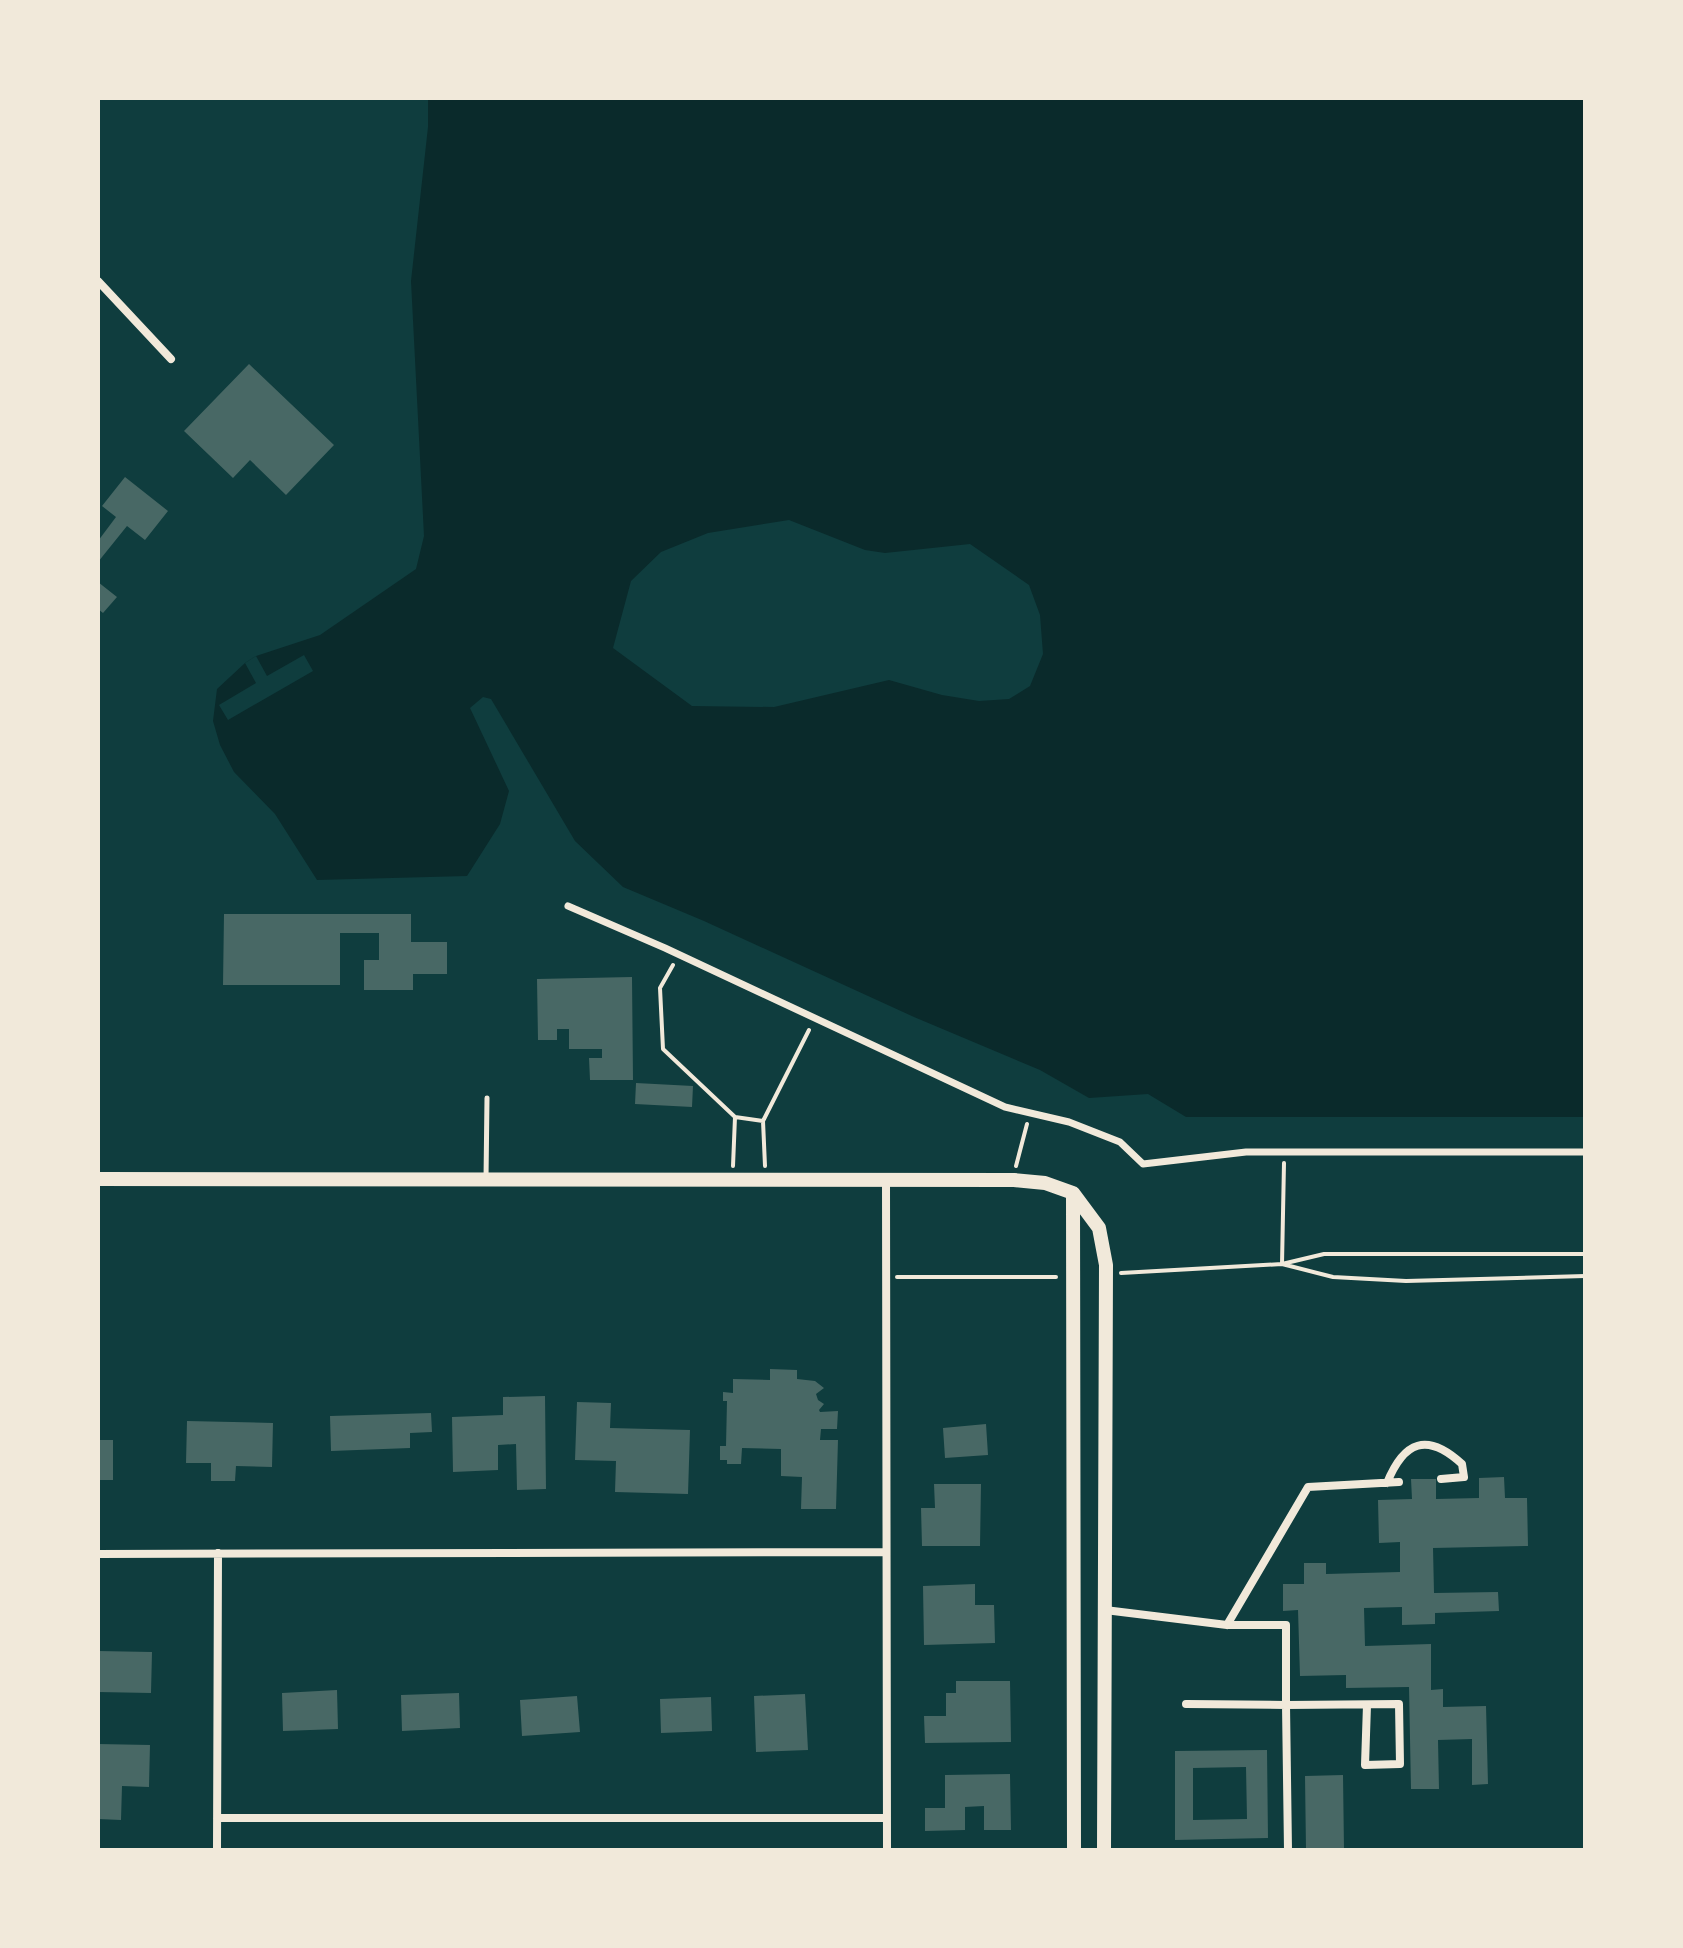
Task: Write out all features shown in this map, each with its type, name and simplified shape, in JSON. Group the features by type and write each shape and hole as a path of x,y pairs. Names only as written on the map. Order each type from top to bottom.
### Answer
{"main road":[{"path":"98,1179 1014,1180 1045,1183 1073,1193 1099,1228 1106,1274 1104,1850"},
{"path":"1073,1193 1074,1850"}],"street":[{"path":"98,281 171,359"},
{"path":"568,906 1005,1107 1069,1122 1120,1142 1143,1164 1246,1152 1585,1152"},
{"path":"886,1181 887,1850"},
{"path":"1387,1483 1403,1454 1427,1444 1443,1448 1462,1464 1464,1477 1441,1479"},
{"path":"1227,1625 1308,1487 1399,1482"},
{"path":"98,1554 886,1552"},
{"path":"217,1850 218,1553"},
{"path":"1105,1610 1227,1625 1286,1625 1288,1850"},
{"path":"1186,1704 1399,1704 1400,1764 1365,1765 1367,1705"},
{"path":"217,1818 887,1818"}],"lane":[{"path":"486,1180 487,1098"}],"path":[{"path":"678,955 660,988 663,1049 735,1117 763,1121"},
{"path":"766,1180 763,1121 815,1018"},
{"path":"1014,1180 1019,1148 1030,1113"},
{"path":"732,1180 735,1117"},
{"path":"1282,1264 1284,1153"},
{"path":"1106,1274 1282,1264 1324,1254 1585,1254"},
{"path":"1282,1264 1333,1277 1406,1281 1585,1276"},
{"path":"886,1277 1073,1277"}],"water":[{"path":"428,98 1585,98 1585,1117 1186,1117 1148,1094 1089,1098 1040,1070 623,887 575,841 491,699 483,697 470,708 509,791 500,824 467,876 317,880 275,814 234,772 220,745 213,721 217,689 256,656 320,635 416,569 424,536 411,281 428,127","holes":["789,520 865,550 885,553 970,544 1029,585 1040,615 1043,654 1030,686 1009,699 979,701 942,695 889,680 774,707 692,706 613,648 631,581 661,552 708,533"]}],"pier":[{"path":"304,655 313,671 228,720 219,705 256,683 245,663 256,656 267,676"}],"building":[{"path":"249,364 334,445 286,495 250,460 233,478 184,431"},
{"path":"125,477 168,511 145,540 127,526 98,562 98,541 116,517 102,506"},
{"path":"98,582 117,597 103,613 98,609"},
{"path":"224,914 411,914 411,942 447,942 447,974 413,974 413,990 364,990 364,960 379,960 379,933 340,933 340,985 223,985"},
{"path":"632,977 633,1080 590,1080 589,1058 602,1058 602,1049 569,1049 569,1029 557,1029 557,1040 538,1040 537,979"},
{"path":"636,1083 693,1086 692,1107 635,1104"},
{"path":"770,1369 797,1370 797,1379 815,1381 824,1388 816,1394 824,1404 820,1412 838,1411 837,1429 821,1429 820,1440 838,1440 836,1509 801,1509 802,1477 781,1476 781,1449 742,1448 741,1464 727,1464 727,1460 720,1460 720,1446 726,1446 727,1401 723,1401 723,1392 733,1393 733,1379 770,1380"},
{"path":"545,1396 546,1489 517,1490 516,1444 498,1445 498,1470 453,1472 452,1417 503,1415 503,1397"},
{"path":"577,1402 611,1403 610,1428 690,1430 688,1494 615,1492 616,1461 575,1460"},
{"path":"431,1413 432,1432 410,1433 410,1448 331,1451 330,1416"},
{"path":"187,1421 273,1423 272,1467 236,1466 235,1481 211,1481 211,1463 186,1463"},
{"path":"986,1424 988,1455 945,1458 943,1428"},
{"path":"98,1440 113,1440 113,1480 98,1480"},
{"path":"1504,1477 1505,1498 1527,1498 1528,1546 1433,1548 1434,1593 1498,1592 1499,1611 1435,1613 1435,1624 1402,1625 1402,1607 1364,1608 1365,1646 1431,1644 1431,1690 1443,1689 1443,1707 1486,1706 1488,1784 1472,1785 1472,1739 1438,1740 1439,1789 1411,1789 1409,1687 1346,1688 1346,1675 1300,1676 1298,1610 1283,1611 1283,1584 1304,1584 1304,1563 1326,1563 1326,1574 1400,1572 1400,1542 1379,1543 1378,1500 1412,1499 1411,1479 1436,1479 1436,1499 1479,1498 1479,1478"},
{"path":"934,1484 981,1484 980,1546 922,1546 921,1508 935,1508"},
{"path":"975,1584 975,1605 994,1605 995,1643 924,1645 923,1586"},
{"path":"98,1651 152,1652 151,1693 98,1692"},
{"path":"956,1681 1010,1681 1011,1742 925,1743 924,1716 946,1716 946,1693 956,1693"},
{"path":"337,1690 338,1729 283,1731 282,1693"},
{"path":"459,1693 460,1728 402,1731 401,1695"},
{"path":"805,1694 808,1750 756,1752 754,1696"},
{"path":"577,1696 580,1732 522,1736 520,1700"},
{"path":"711,1697 712,1731 661,1733 660,1699"},
{"path":"98,1744 150,1745 149,1787 122,1786 121,1820 98,1819"},
{"path":"1267,1750 1268,1838 1175,1840 1175,1751","holes":["1246,1767 1247,1819 1193,1820 1193,1768"]},
{"path":"1010,1774 1011,1830 984,1830 984,1806 965,1807 965,1830 925,1831 925,1808 945,1808 945,1775"},
{"path":"1343,1775 1344,1849 1306,1850 1305,1776"}]}
